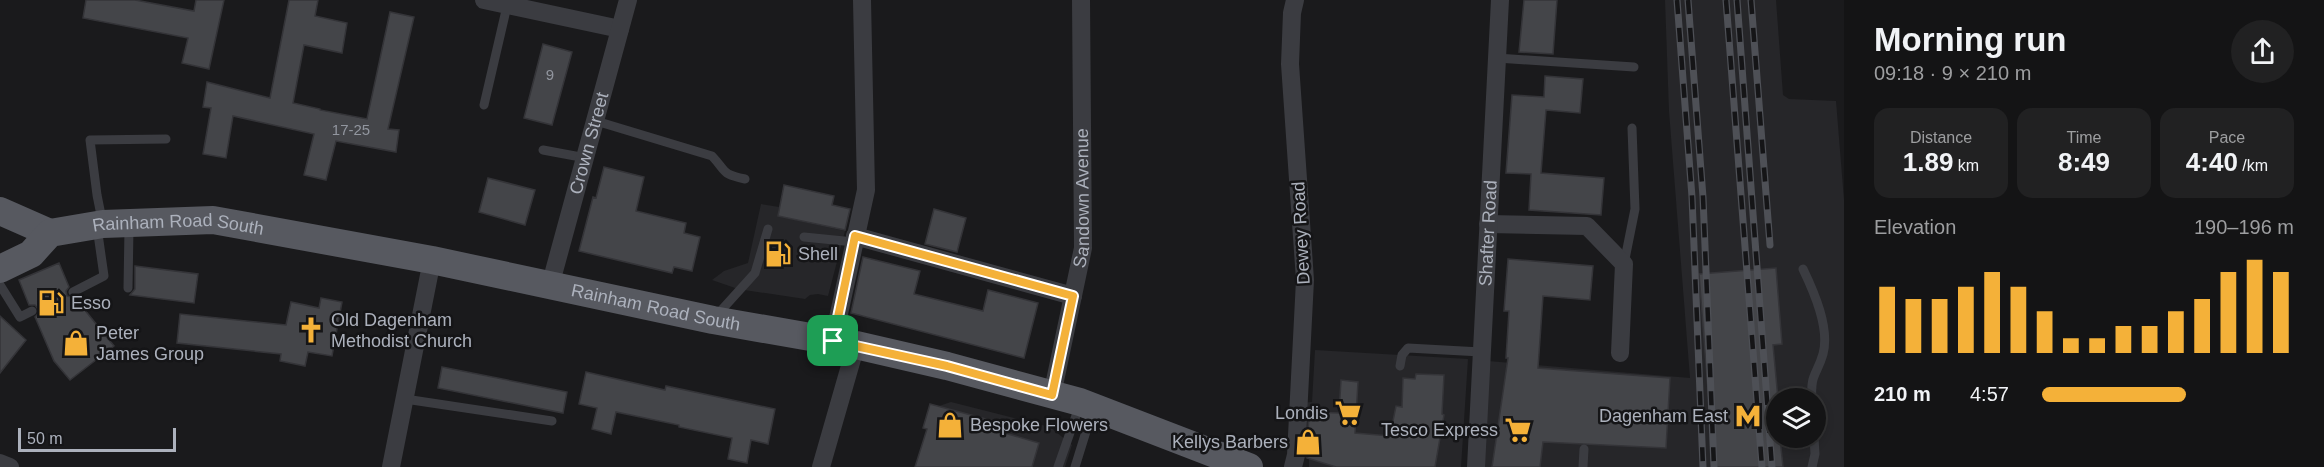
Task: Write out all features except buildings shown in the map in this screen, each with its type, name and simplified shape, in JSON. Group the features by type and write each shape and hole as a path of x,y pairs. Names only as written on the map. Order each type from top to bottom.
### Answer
{"main road":[{"path":"0,210 50,233 31,254 0,269"},
{"name":"Rainham Road South","path":"50,233 109,224 213,220 432,260 713,320 844,343 947,366 1087,405 1249,467"}],"street":[{"path":"484,0 620,29"},
{"name":"Crown Street","path":"550,286 628,0"},
{"path":"821,467 844,343 855,239 866,190 862,0"},
{"name":"Sandown Avenue","path":"1052,395 1083,248 1081,0"},
{"name":"Dewey Road","path":"1293,467 1296,455 1305,280 1290,64 1292,13 1295,0"},
{"name":"Shafter Road","path":"1476,467 1500,0"},
{"path":"1488,224 1587,226 1624,264 1620,353"},
{"path":"855,239 1073,296"},
{"path":"391,467 432,260"},
{"path":"0,463 9,467"}],"lane":[{"path":"484,105 507,6"},
{"path":"1497,58 1634,67"},
{"path":"596,121 712,156 722,171 730,176 746,179"},
{"path":"1624,264 1635,209 1632,128"},
{"path":"128,288 109,224 97,195 90,140 166,139"},
{"path":"543,150 586,158"},
{"path":"73,292 104,276 109,224"},
{"path":"713,320 738,289 755,273 768,229"},
{"path":"804,237 855,239"},
{"path":"1803,268 1819,307 1823,333 1822,356 1811,381 1811,388"},
{"path":"0,285 20,317 32,311"},
{"path":"1400,366 1402,355 1408,348 1481,352"},
{"path":"405,399 552,421"},
{"path":"1058,467 1087,405"},
{"path":"1075,467 1087,405"},
{"path":"1812,467 1815,448"},
{"path":"1584,449 1584,467"}],"shaded area":[{"path":"1665,0 1776,0 1783,95 1789,99 1836,101 1844,200 1844,467 1483,467 1488,361 1690,378 1669,111"},
{"path":"761,204 779,207 778,216 845,231 828,296 810,295 805,299 738,289 712,280 724,271 748,263"},
{"path":"1315,350 1468,359 1461,467 1309,467 1309,459 1300,456 1300,403 1312,402"},
{"path":"951,402 1050,427 1072,445 1065,467 923,467 939,406"}],"railway":[{"path":"1677,0 1692,197 1703,467"},
{"path":"1688,0 1703,197 1714,467"},
{"path":"1726,0 1762,467"},
{"path":"1737,0 1772,467"},
{"path":"1751,0 1770,245"}],"place":[{"name":"Shell","path":"778,254"},
{"name":"Esso","path":"51,303"},
{"name":"Old Dagenham Methodist Church","path":"311,330"},
{"name":"Peter James Group","path":"76,343"},
{"name":"Londis","path":"1348,413"},
{"name":"Dagenham East","path":"1748,416"},
{"name":"Bespoke Flowers","path":"950,425"},
{"name":"Tesco Express","path":"1518,430"},
{"name":"Kellys Barbers","path":"1308,442"}],"route":[{"path":"855,236 1073,296 1052,395 947,366 833,341 855,236"}]}
